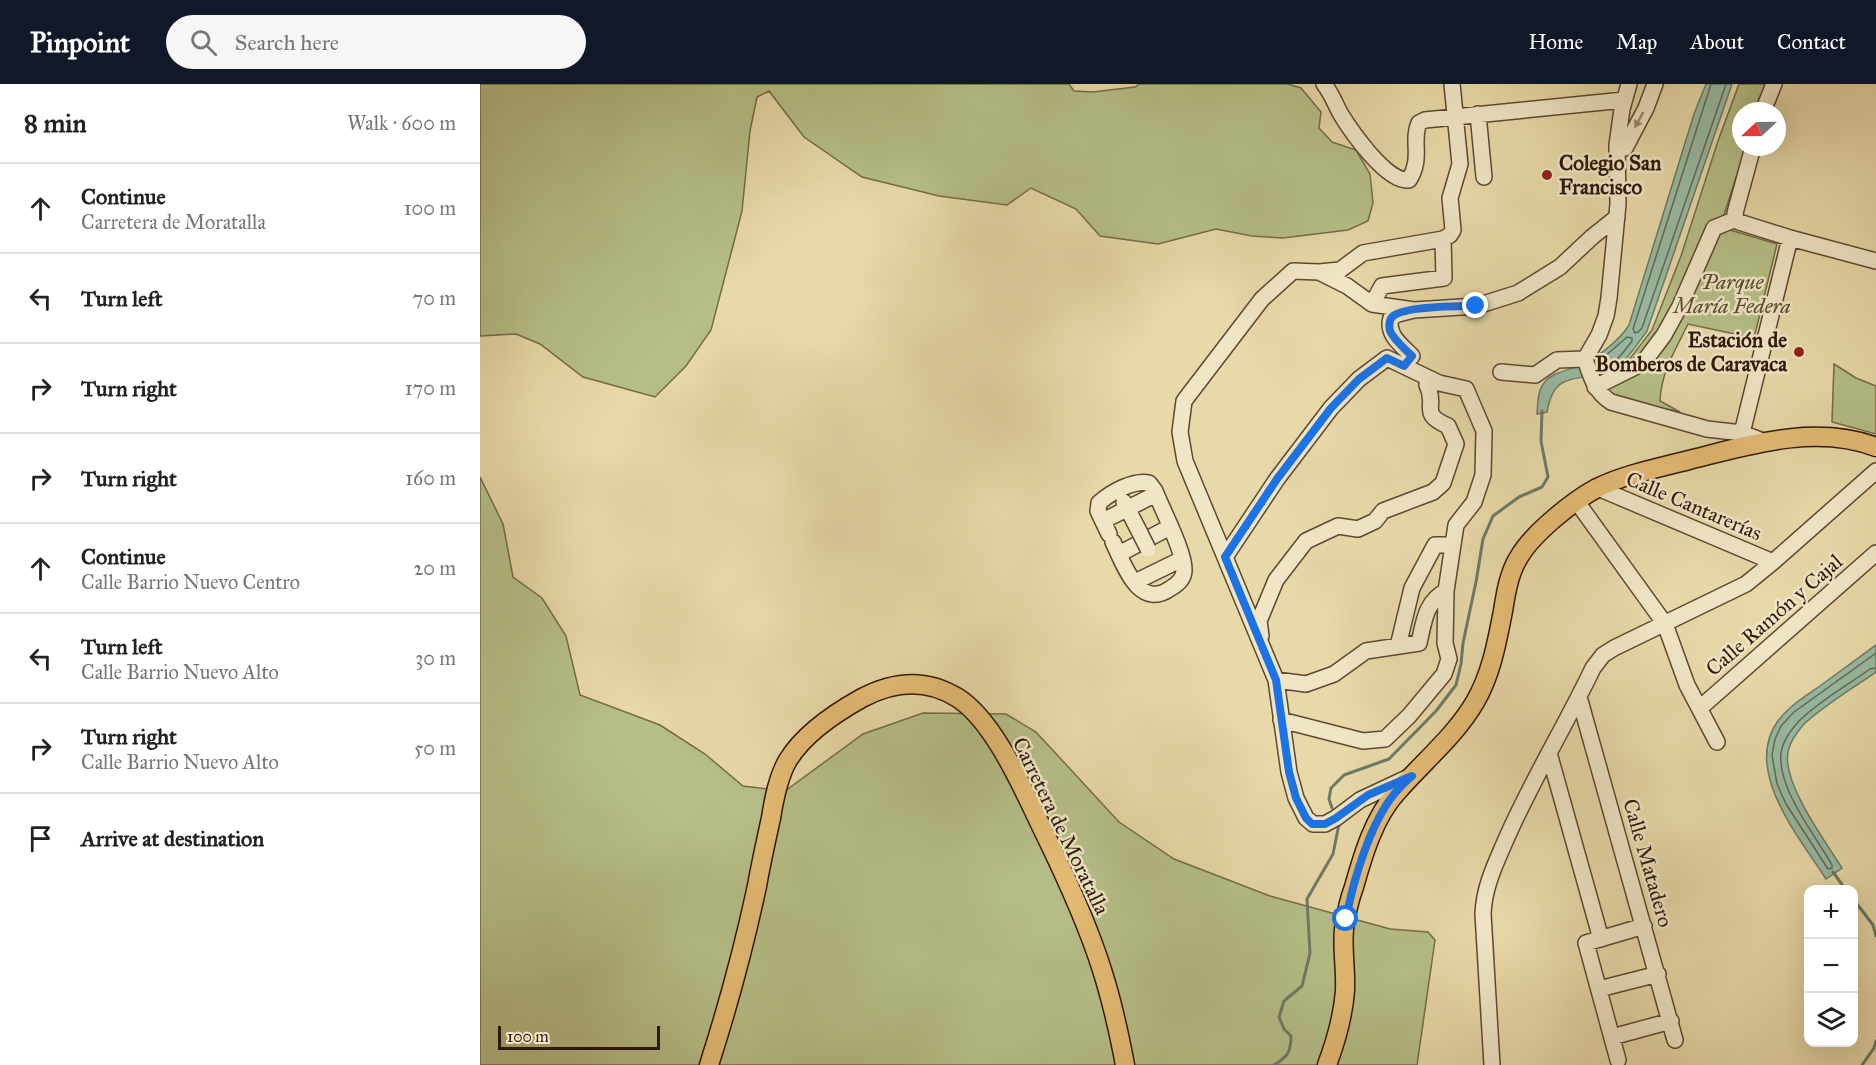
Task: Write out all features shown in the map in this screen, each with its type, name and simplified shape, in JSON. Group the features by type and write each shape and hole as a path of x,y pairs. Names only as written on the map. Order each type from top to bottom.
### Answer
{"main road":[{"path":"1327,1065 1343,1007 1344,930 1353,888 1378,822 1395,793 1462,720 1484,686 1496,648 1509,578 1520,554 1537,534 1576,502 1598,488 1741,441 1765,442 1822,436 1847,439 1876,447"},
{"name":"Carretera de Moratalla","path":"709,1065 740,961 775,796 786,763 809,736 856,701 890,686 911,684 933,687 960,700 979,718 1001,749 1048,842 1081,916 1109,995 1125,1065"}],"street":[{"path":"1324,84 1341,114 1365,148 1391,175 1402,181 1409,180 1414,173 1418,154 1416,129 1419,123 1455,116 1624,100"},
{"path":"1412,776 1368,795 1325,824 1312,824 1306,818 1296,798 1289,772 1276,680 1185,461 1180,432 1184,401 1262,299 1293,272 1340,270 1363,253 1443,239 1454,230 1450,198 1460,164 1452,84"},
{"path":"1629,84 1622,109 1617,146 1617,217 1609,298 1606,316 1589,371 1603,397 1611,402 1707,429 1726,432 1741,441 1790,238"},
{"path":"1617,146 1625,148 1646,108 1655,84"},
{"path":"1767,102 1774,84"},
{"path":"1478,114 1484,177"},
{"path":"1751,156 1735,213 1736,219 1741,224 1876,261"},
{"path":"1404,366 1412,356 1390,330 1391,318 1414,310 1476,306 1518,293 1560,267 1617,217"},
{"path":"1501,372 1535,375 1557,360 1589,371 1643,363 1675,316 1714,228 1736,219"},
{"path":"1371,304 1382,286 1444,278 1443,239"},
{"path":"1319,272 1347,286 1371,304 1414,310"},
{"path":"1225,557 1277,479 1331,408 1359,379 1387,358 1439,383 1466,389 1484,431 1483,475 1473,502 1456,525 1446,591 1445,644 1449,659 1448,667 1432,691 1391,735 1379,740 1363,741 1281,720"},
{"path":"1263,651 1259,621 1276,580 1306,541 1338,526 1358,528 1367,525 1375,521 1383,511 1433,492 1443,483 1455,444 1448,426 1435,421 1430,414 1430,392 1426,385 1428,378"},
{"path":"1707,429 1718,450"},
{"path":"1718,450 1718,439 1726,432"},
{"path":"1492,1065 1485,896 1492,872 1511,829 1593,668 1603,655 1614,648 1734,591 1755,577 1876,471"},
{"path":"1140,482 1149,483 1156,494 1185,568 1184,576 1169,590 1149,595 1142,591 1135,582 1098,511 1099,503 1118,491 1140,482"},
{"name":"Calle Cantarerías","path":"1598,488 1773,562"},
{"path":"1118,491 1169,590"},
{"path":"1111,538 1128,509 1156,494"},
{"path":"1576,502 1665,624 1687,685 1717,742"},
{"path":"1111,538 1170,527"},
{"path":"1398,646 1412,588 1435,545 1453,545"},
{"name":"Calle Ramón y Cajal","path":"1700,708 1876,553"},
{"path":"1135,582 1182,559"},
{"path":"1276,680 1306,684 1334,674 1366,651 1419,643 1427,610 1436,596 1446,591"},
{"name":"Calle Matadero","path":"1579,698 1675,1040"},
{"path":"1549,753 1601,939"},
{"path":"1618,1060 1586,943 1644,926"},
{"path":"1599,989 1658,974"},
{"path":"1612,1037 1671,1021"}],"green space":[{"path":"480,84 1069,84 1074,91 1093,92 1135,87 1139,84 1288,84 1301,88 1321,112 1319,128 1332,142 1356,150 1370,174 1373,203 1368,221 1348,230 1283,238 1252,236 1216,229 1158,244 1100,236 1076,209 1031,188 1007,205 939,196 862,177 804,137 769,91 757,97 750,131 742,211 711,330 686,366 655,397 583,377 540,344 516,334 480,336"},
{"path":"1739,84 1766,84 1760,102 1732,102"},
{"name":"Parque María Federa","path":"1732,103 1732,156 1743,156 1720,227 1777,244 1754,338 1688,324 1666,370 1660,401 1680,412 1629,401 1603,386 1625,365 1652,330 1681,256"},
{"path":"1834,364 1856,378 1876,386 1876,434 1832,422"},
{"path":"480,477 503,524 513,577 542,598 566,636 580,695 660,725 705,754 743,786 785,791 863,734 923,713 1006,714 1036,732 1119,822 1174,859 1270,896 1390,929 1428,932 1435,940 1417,1065 480,1065"}],"water":[{"path":"1706,84 1732,84 1647,331 1615,370 1608,374 1576,378 1562,383 1553,393 1547,412 1537,414 1539,392 1549,378 1585,363 1599,354 1620,337 1629,325 1694,114"},
{"path":"1876,645 1876,672 1830,703 1804,724 1792,740 1788,752 1788,765 1798,795 1842,868 1826,879 1786,817 1775,795 1768,772 1767,749 1774,728 1790,708"}],"waterway":[{"path":"1332,808 1329,799 1331,788 1344,775 1389,759 1436,711 1456,685 1483,539 1493,516 1519,497 1542,487 1548,477 1541,441 1542,411"},
{"path":"1274,1065 1285,1057 1290,1047 1291,1036 1284,1029 1279,1017 1284,1001 1302,986 1310,953 1307,899 1333,854 1339,824"},
{"path":"1833,872 1842,885"},
{"path":"1858,905 1873,925 1876,936"},
{"path":"1862,1065 1876,1041"}],"place":[{"name":"Colegio San Francisco","path":"1547,175"},
{"name":"Estación de Bomberos de Caravaca","path":"1799,352"}],"route":[{"path":"1346,919 1353,888 1378,822 1395,793 1412,776 1368,795 1325,824 1312,824 1306,818 1296,798 1289,772 1276,680 1225,557 1277,479 1331,408 1359,379 1387,358 1404,366 1412,356 1390,330 1391,318 1424,308 1476,306"}]}
